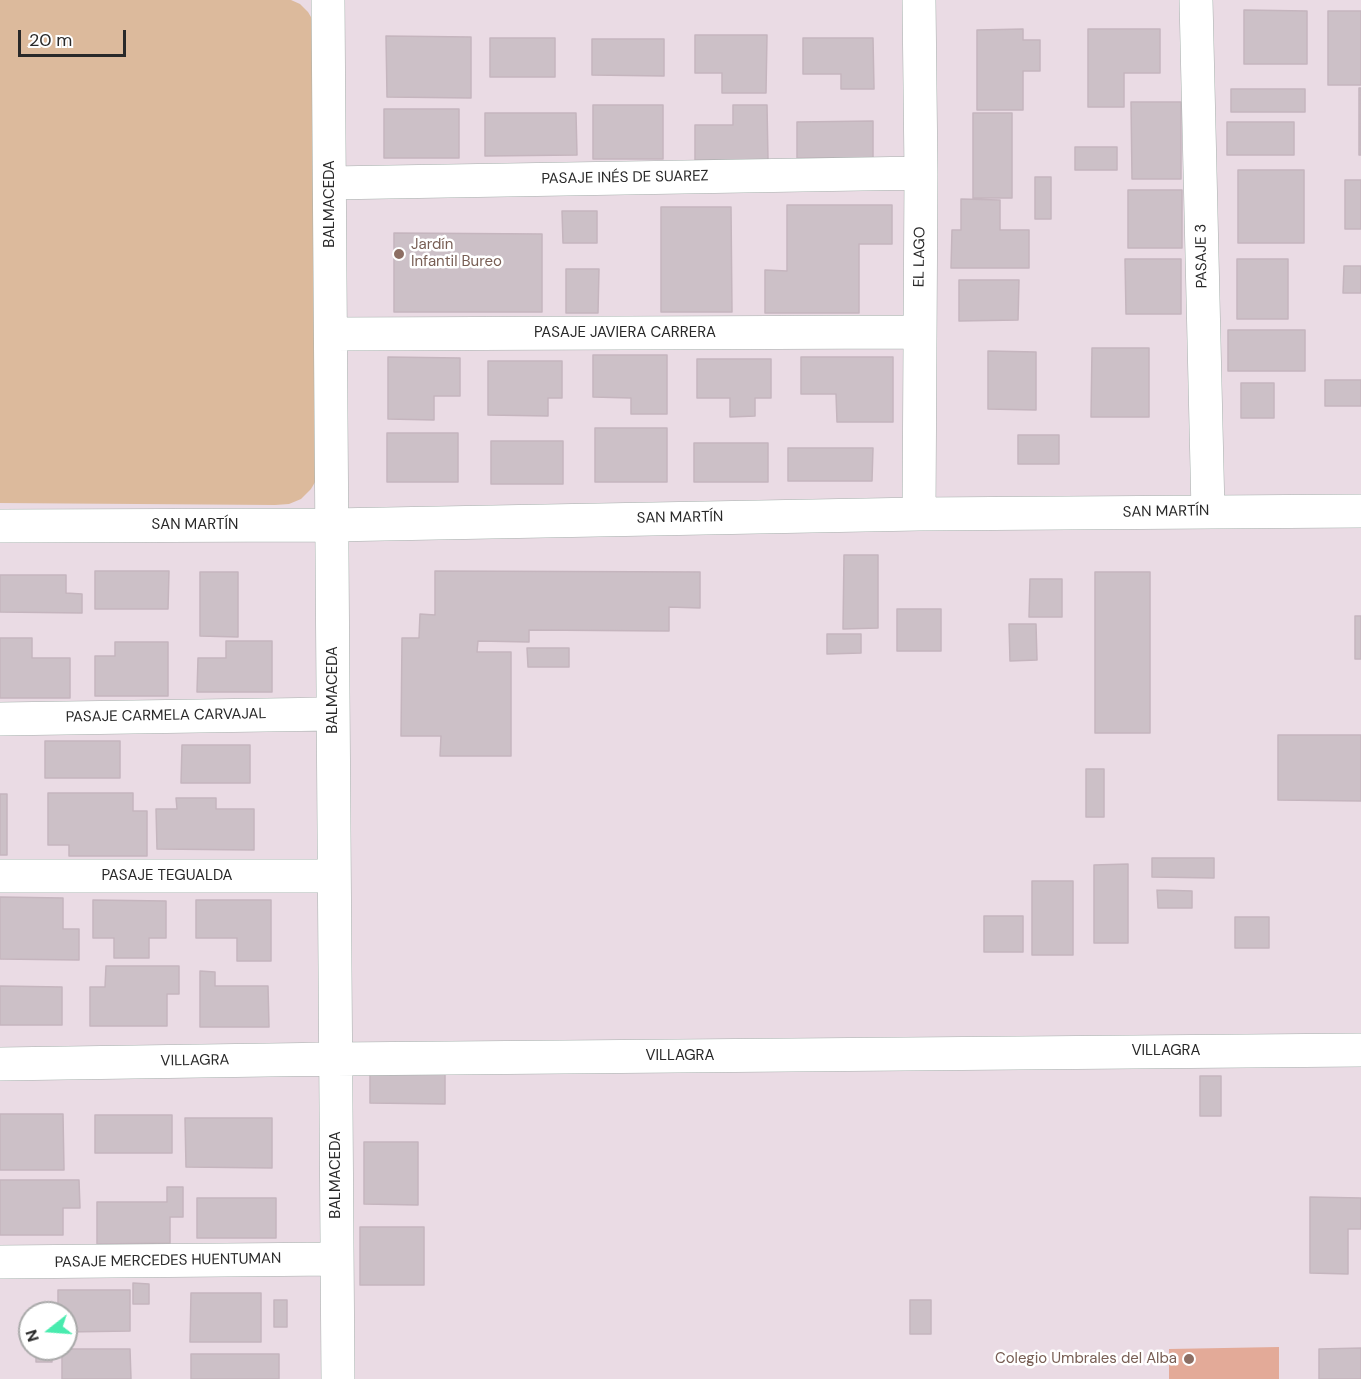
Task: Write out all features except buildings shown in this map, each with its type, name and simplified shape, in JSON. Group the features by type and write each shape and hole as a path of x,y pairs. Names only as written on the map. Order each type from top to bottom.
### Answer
{"street":[{"name":"BALMACEDA","path":"328,0 338,1379"},
{"name":"EL LAGO","path":"919,0 921,173 919,514"},
{"name":"PASAJE 3","path":"1196,0 1208,511"},
{"name":"PASAJE INÉS DE SUAREZ","path":"330,183 921,173"},
{"name":"PASAJE JAVIERA CARRERA","path":"331,334 920,332"},
{"name":"SAN MARTÍN","path":"0,526 332,525 919,514 1361,511"},
{"name":"PASAJE CARMELA CARVAJAL","path":"0,719 333,714"},
{"name":"PASAJE TEGUALDA","path":"0,876 334,876"},
{"name":"VILLAGRA","path":"0,1064 1361,1050"},
{"name":"PASAJE MERCEDES HUENTUMAN","path":"0,1262 337,1259"}],"shaded area":[{"path":"0,0 291,0 300,4 308,12 314,22 318,477 301,499 289,504 275,505 0,503"},
{"path":"1279,1347 1279,1379 1169,1379 1169,1349"}],"place":[{"name":"Jardín Infantil Bureo","path":"399,254"},
{"name":"Colegio Umbrales del Alba","path":"1189,1359"}]}
